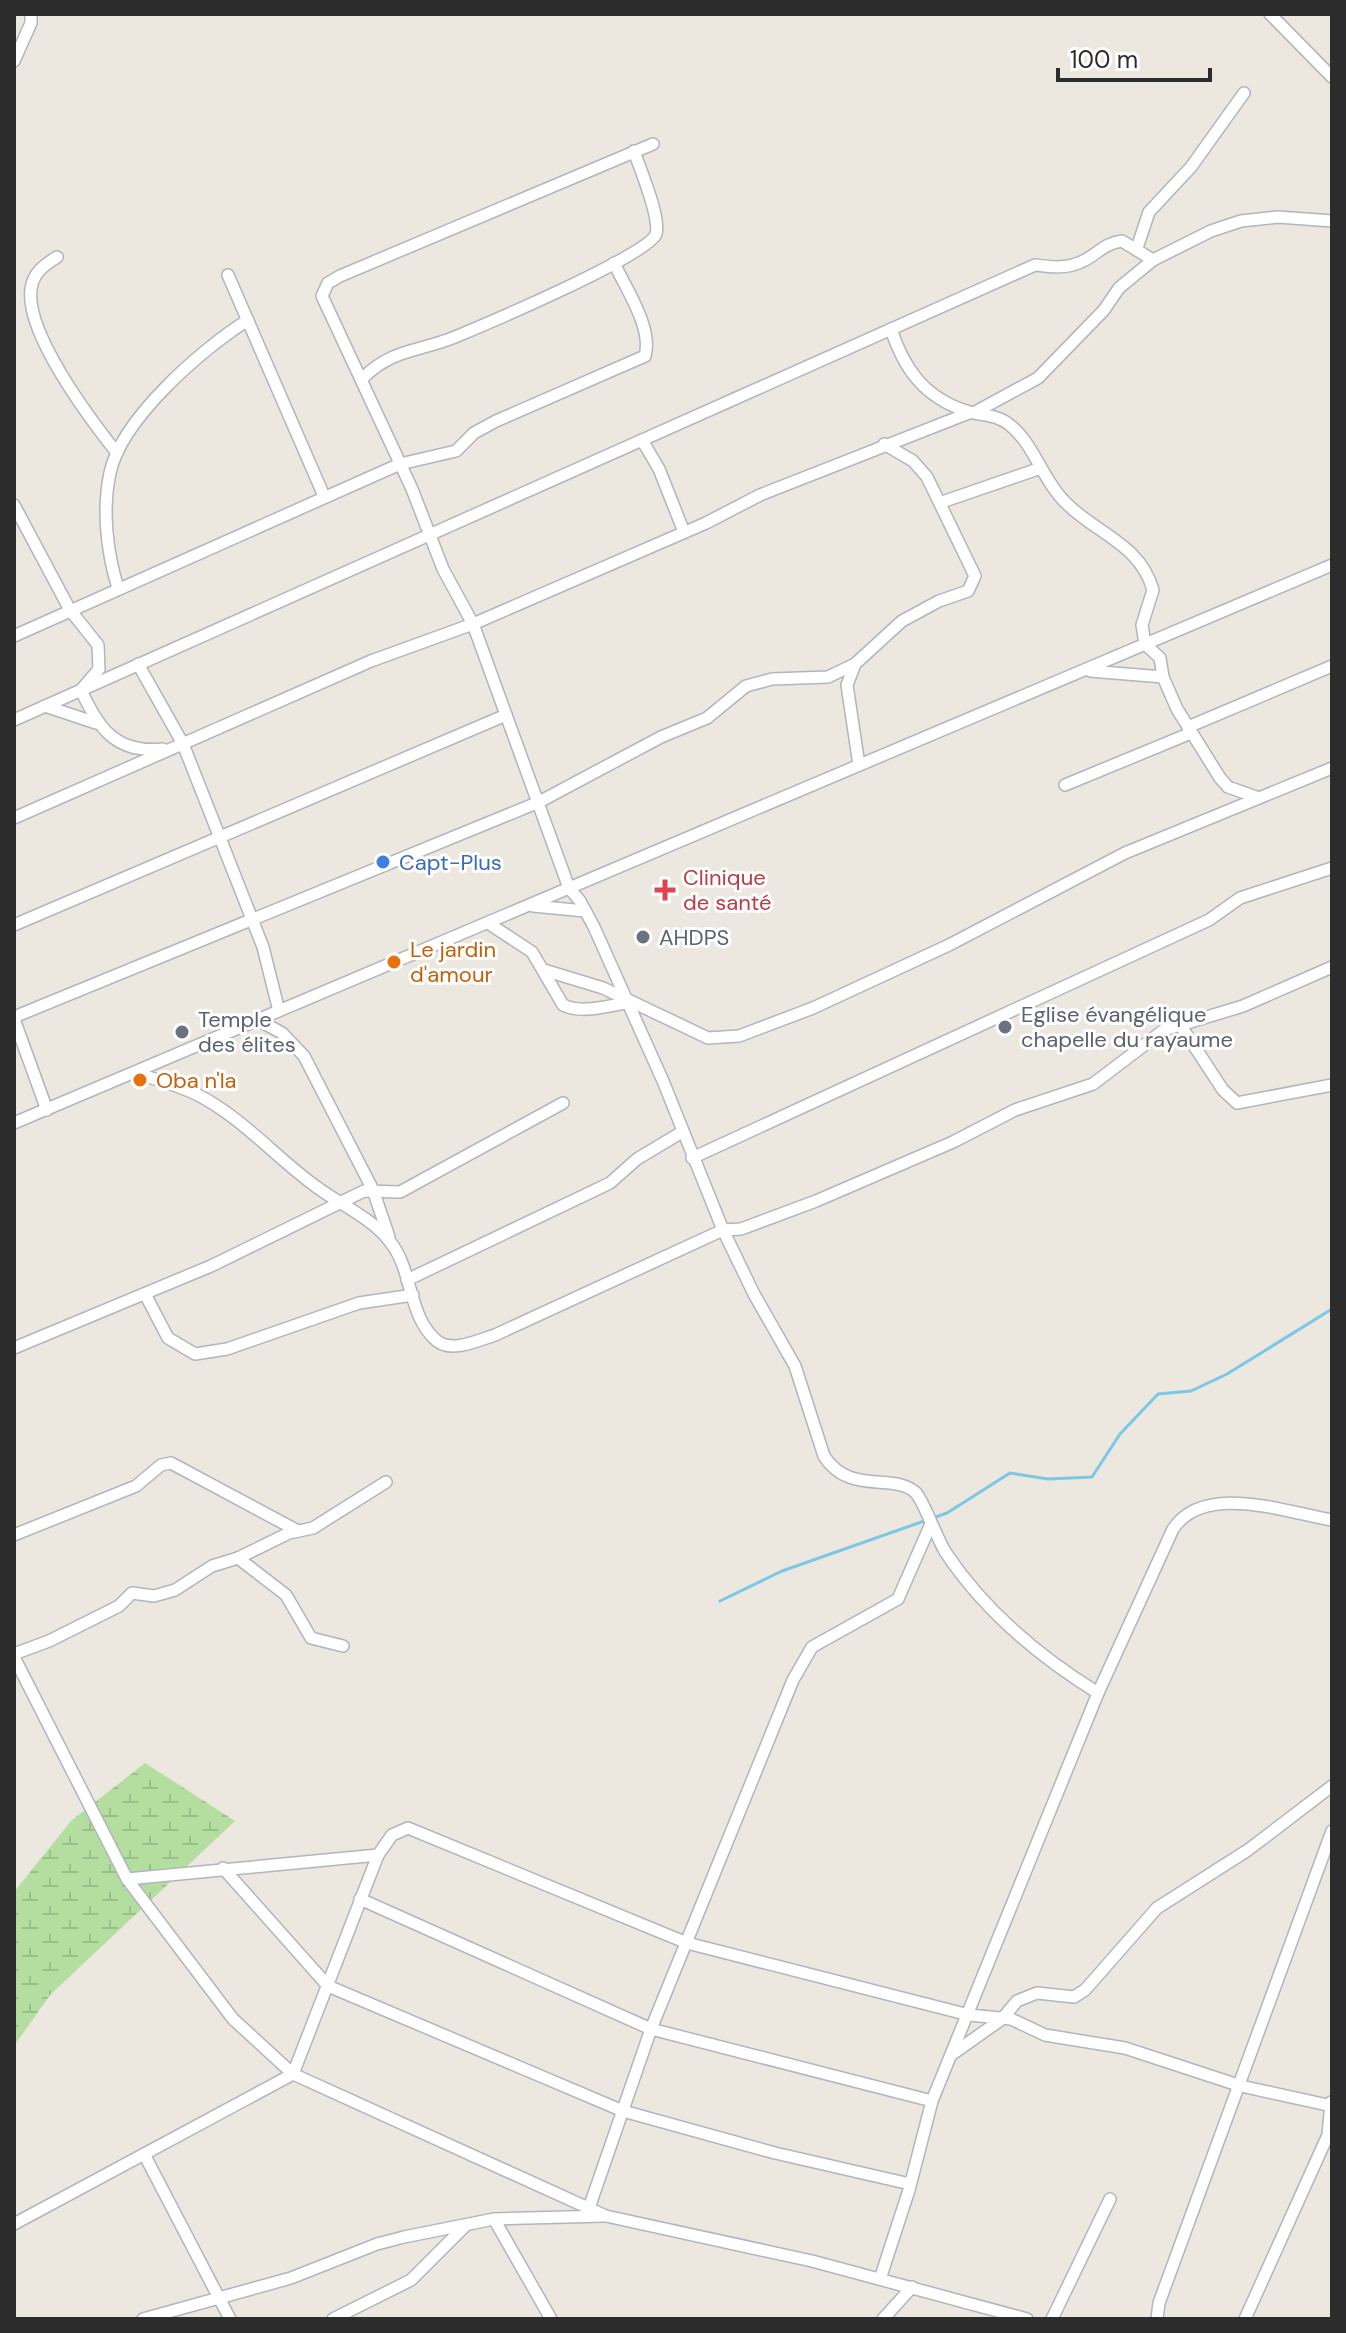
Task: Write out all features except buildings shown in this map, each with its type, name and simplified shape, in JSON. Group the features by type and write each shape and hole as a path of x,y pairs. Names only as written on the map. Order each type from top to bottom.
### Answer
{"street":[{"path":"14,61 31,23 31,14"},
{"path":"1270,14 1332,77"},
{"path":"1137,248 1149,212 1191,167 1197,154 1244,93"},
{"path":"653,144 328,283 322,296 400,464 428,535 473,624 569,888 585,911 723,1230 754,1294 795,1366 814,1432 831,1468 869,1483 905,1486 922,1503 930,1526 976,1592 1008,1625 1068,1674 1098,1693"},
{"path":"362,379 386,358 453,338 651,243 658,225 634,151"},
{"path":"14,818 371,661 473,624 884,444 973,412 1038,378 1104,310 1119,288 1153,260 1211,231 1241,221 1278,217 1332,221"},
{"path":"14,720 1035,265 1074,264 1113,242 1122,241 1153,260"},
{"path":"57,257 39,269 30,288 31,312 84,413 117,453"},
{"path":"14,636 400,464 456,451 474,433 496,421 645,356 648,345 643,327 614,263"},
{"path":"228,275 324,496"},
{"path":"118,588 105,523 110,472 117,453 166,386 221,337 248,320"},
{"path":"891,329 905,368 928,392 1011,425 1067,504 1126,547 1150,579 1153,598 1142,625 1145,644 1160,658 1163,677 1189,730 1228,787 1259,798"},
{"path":"642,440 659,469 684,532"},
{"path":"47,1110 14,1018 251,917 539,802 661,737 707,718 746,686 772,679 828,677 855,664 902,621 973,586 975,576 954,539 942,502 920,468 884,444"},
{"path":"942,502 1041,468"},
{"path":"14,505 70,610 94,638 101,661 99,669 81,690"},
{"path":"14,1123 1332,565"},
{"path":"138,664 219,836 274,980 279,1011"},
{"path":"855,664 847,685 859,765"},
{"path":"1065,785 1332,666"},
{"path":"1082,671 1163,677"},
{"path":"81,690 96,723 113,739 148,751 177,746"},
{"path":"45,706 96,723"},
{"path":"14,925 506,715"},
{"path":"544,970 708,1038 739,1036 813,1008 949,945 1125,853 1332,768"},
{"path":"692,1158 1209,920 1240,898 1332,868"},
{"path":"528,906 585,911"},
{"path":"488,923 524,944 544,970 556,995 571,1009 625,1001"},
{"path":"258,1020 282,1033 304,1056 373,1190 389,1240 404,1261 407,1280 422,1320 437,1341 448,1346 495,1335 723,1230 741,1229 816,1201 953,1142 1015,1110 1093,1084 1153,1036 1179,1023 1243,1006 1332,967"},
{"path":"1179,1023 1223,1090 1237,1103 1332,1085"},
{"path":"134,1073 198,1095 389,1240"},
{"path":"14,1348 211,1266 337,1202 373,1190 400,1192 563,1103"},
{"path":"407,1280 610,1183 637,1159 682,1132"},
{"path":"145,1294 168,1338 195,1354 227,1349 359,1303 413,1295"},
{"path":"14,1535 136,1486 161,1465 171,1463 298,1531"},
{"path":"386,1482 313,1528 298,1531 203,1570 161,1595 132,1593 119,1606 14,1656 127,1879 233,2019 293,2074 606,2216 880,2279 1027,2319"},
{"path":"880,2279 932,2101 1098,1693 1173,1529 1192,1508 1221,1501 1332,1520"},
{"path":"589,2208 651,2029 753,1773 804,1658 823,1639 898,1599 930,1526"},
{"path":"238,1558 279,1587 311,1638 343,1646"},
{"path":"951,2055 1002,2019 1017,2001 1037,1993 1074,1997 1085,1990 1157,1908 1248,1850 1332,1786"},
{"path":"14,2224 293,2074 378,1855 392,1835 402,1829 423,1832 687,1943 969,2015 1011,2019 1045,2035 1125,2048 1241,2086 1331,2104 1328,2135 1245,2319"},
{"path":"1157,2319 1159,2303 1332,1831"},
{"path":"127,1879 378,1855"},
{"path":"223,1868 328,1986 623,2111 775,2153 910,2184"},
{"path":"360,1899 651,2029 932,2101"},
{"path":"144,2154 230,2319"},
{"path":"1052,2319 1110,2199"},
{"path":"143,2319 291,2278 377,2244 494,2219 606,2216"},
{"path":"494,2219 551,2319"},
{"path":"333,2319 411,2280 437,2258 465,2225"},
{"path":"883,2319 912,2287"}],"green space":[{"path":"145,1763 235,1821 50,1995 14,2046 14,1892 71,1821"}],"waterway":[{"path":"720,1601 782,1571 947,1513 1010,1473 1048,1479 1092,1477 1120,1434 1158,1394 1191,1391 1227,1374 1332,1309"}],"place":[{"name":"Capt-Plus","path":"383,862"},
{"name":"Clinique de santé","path":"665,890"},
{"name":"AHDPS","path":"643,937"},
{"name":"Le jardin d'amour","path":"394,962"},
{"name":"Eglise évangélique chapelle du rayaume","path":"1005,1027"},
{"name":"Temple des élites","path":"182,1032"},
{"name":"Oba n'la","path":"140,1080"}]}
